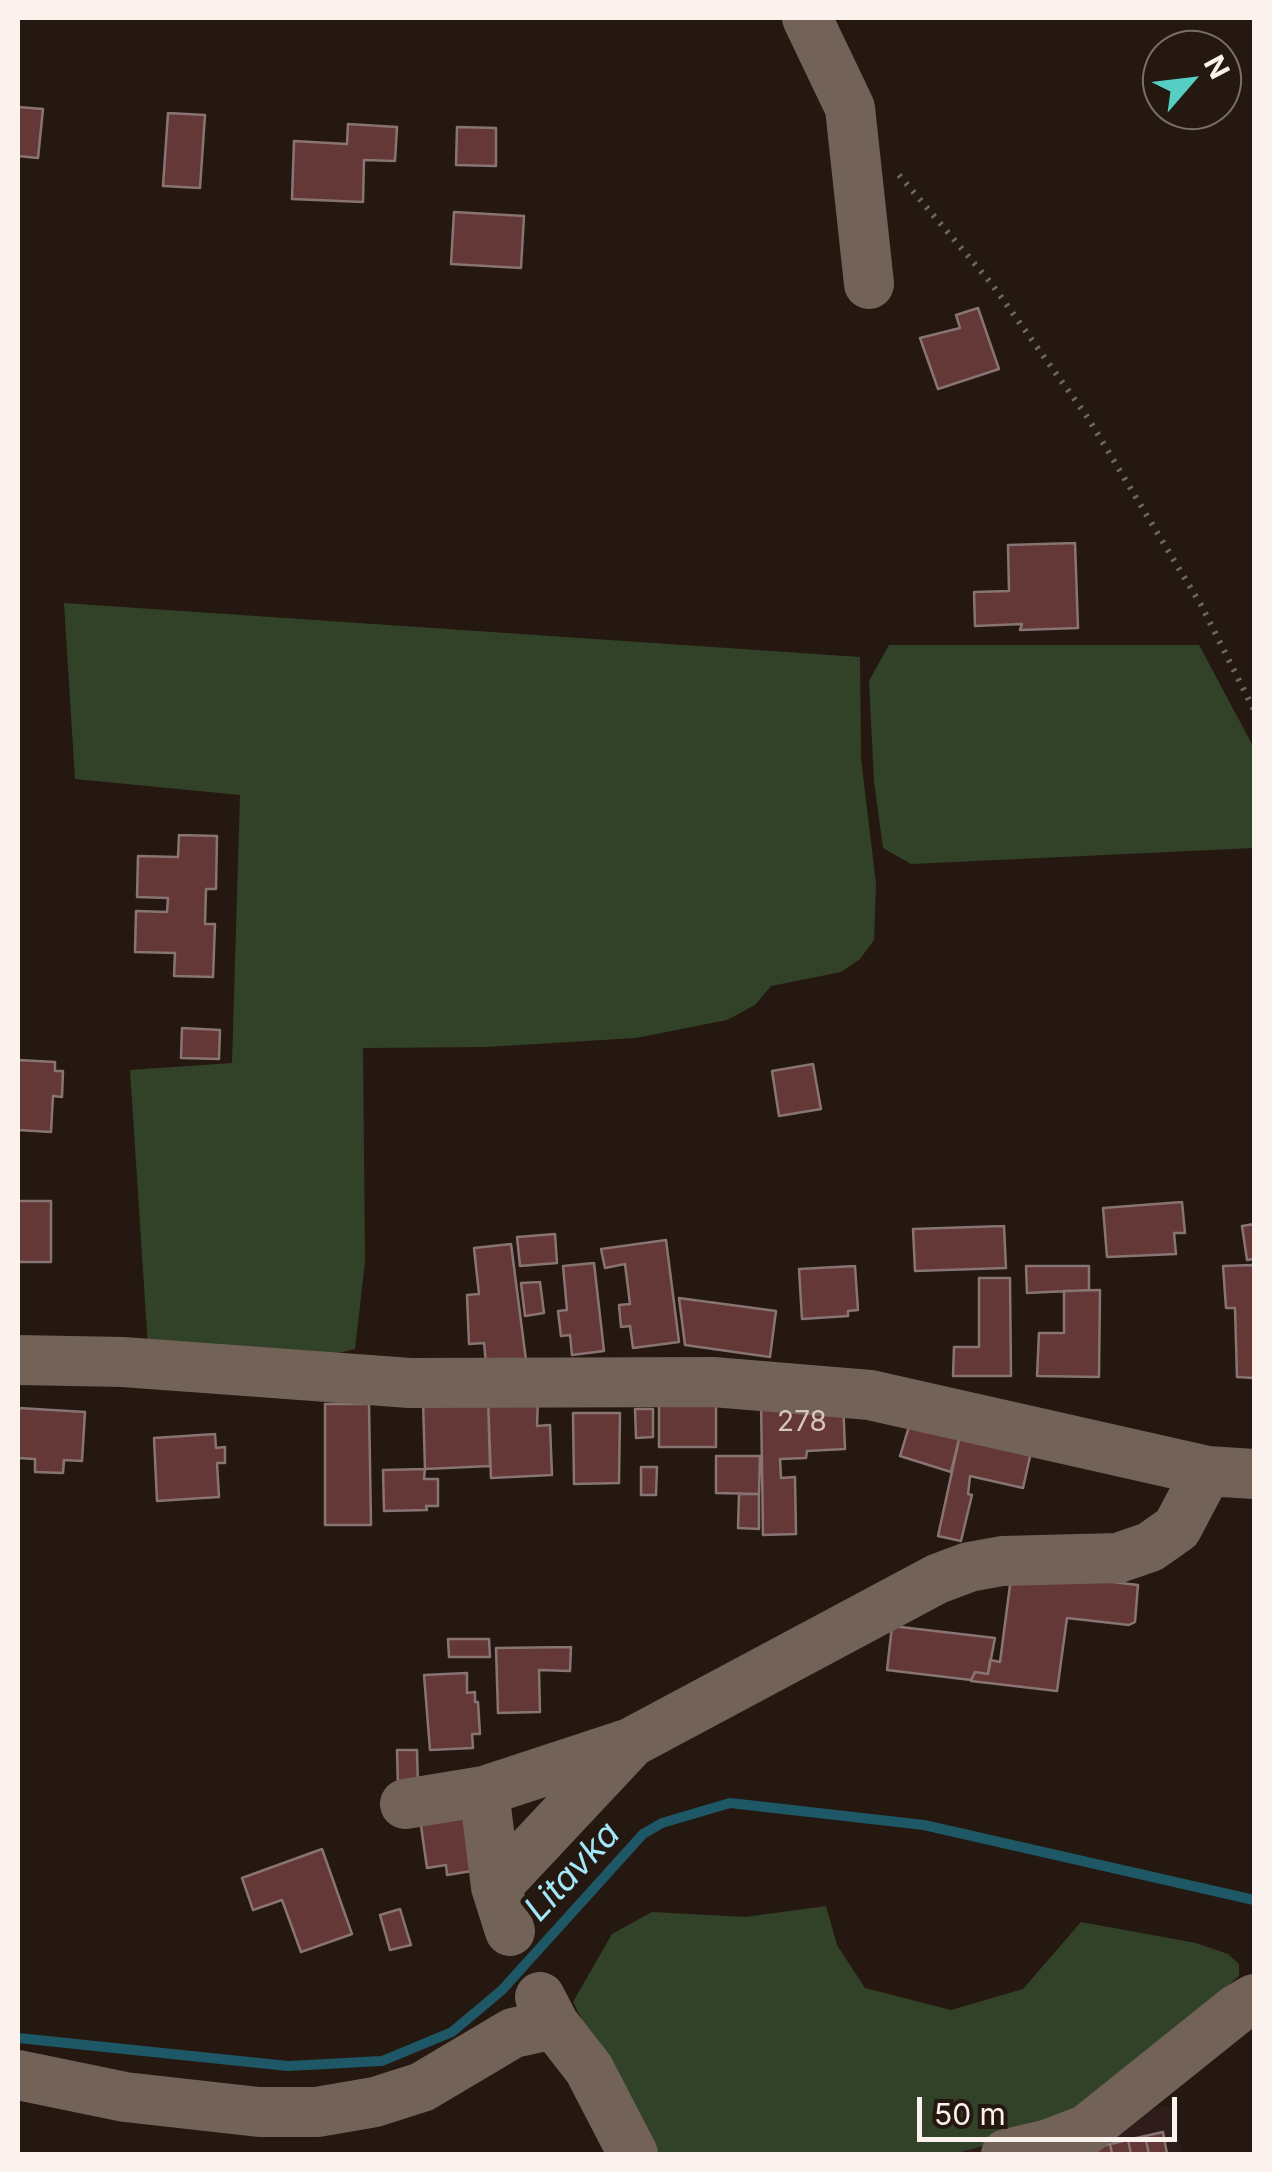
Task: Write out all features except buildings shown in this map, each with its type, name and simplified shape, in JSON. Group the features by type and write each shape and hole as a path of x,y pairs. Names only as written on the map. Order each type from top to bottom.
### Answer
{"street":[{"path":"807,18 850,108 869,284"},
{"path":"18,1360 123,1362 410,1383 713,1382 870,1396 1231,1473"},
{"path":"405,1804 484,1791 632,1742 952,1573 1002,1560 1118,1558 1150,1547 1176,1528 1231,1473"},
{"path":"484,1791 503,1909 632,1742"},
{"path":"1006,2154 1086,2130 1254,1999"},
{"path":"18,2075 125,2098 258,2112 317,2112 375,2102 422,2086 547,2010 590,2069 633,2154"}],"path":[{"path":"857,156 898,173 991,283 1077,403 1201,605 1254,710"}],"shaded area":[{"path":"1171,2105 1182,2154 954,2154 991,2145"}],"green space":[{"path":"64,603 860,657 861,758 876,884 874,940 860,959 841,972 771,986 755,1005 727,1020 636,1038 486,1047 363,1048 365,1262 355,1349 329,1355 148,1347 130,1070 232,1063 240,795 75,779"},
{"path":"889,645 1199,645 1254,748 1254,848 911,864 883,848 874,781 869,681"},
{"path":"826,1906 837,1945 865,1988 951,2010 1023,1989 1081,1922 1196,1943 1228,1954 1239,1964 1239,1976 1081,2111 1030,2133 954,2154 652,2154 573,2002 612,1934 652,1912 745,1917"}],"waterway":[{"name":"Litavka","path":"18,2038 288,2066 382,2061 452,2032 502,1990 643,1834 662,1823 730,1803 924,1825 1254,1900"}]}
